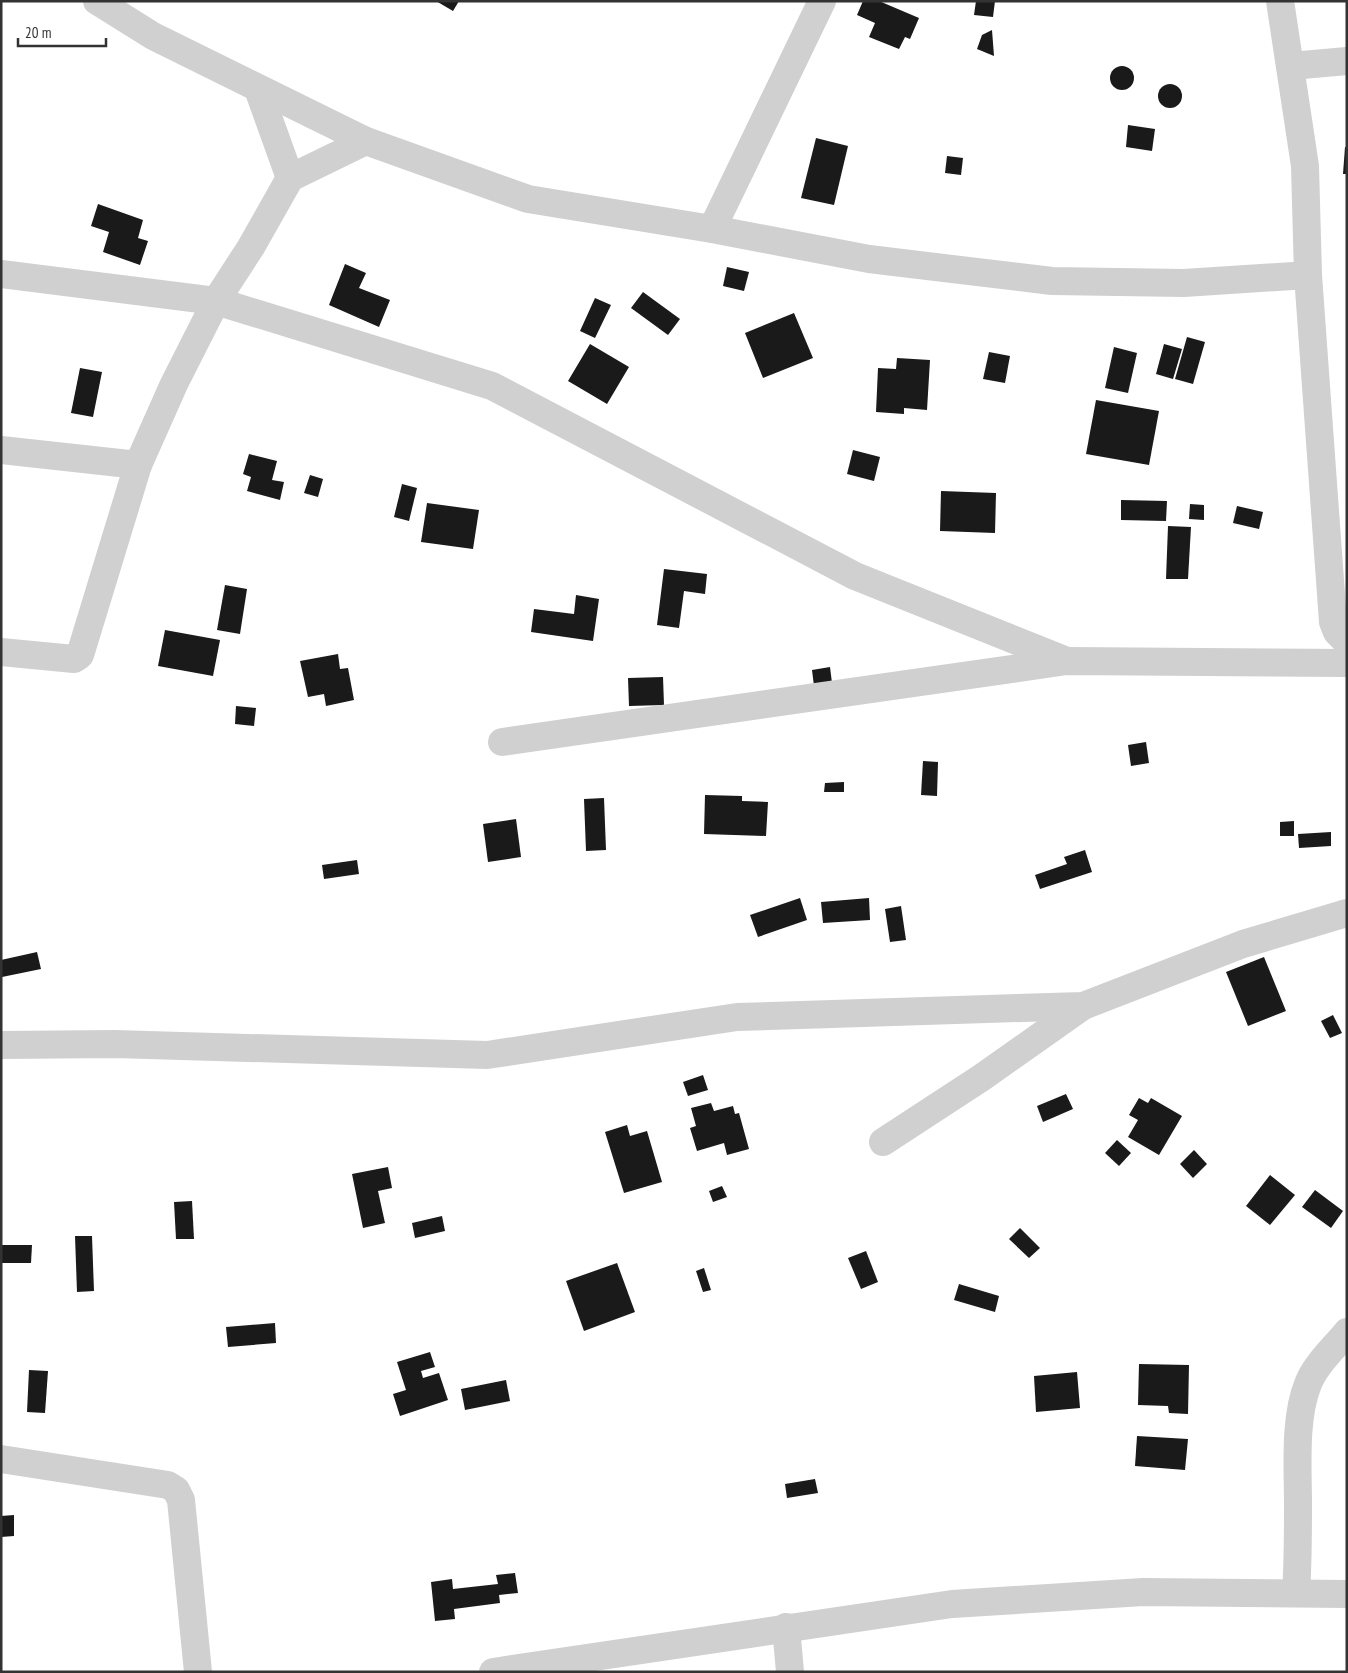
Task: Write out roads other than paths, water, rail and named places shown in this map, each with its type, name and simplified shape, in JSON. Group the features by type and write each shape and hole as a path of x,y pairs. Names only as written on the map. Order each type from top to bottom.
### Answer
{"street":[{"path":"97,1 153,36 366,141 528,199 712,229 869,259 1052,282 1184,283 1308,275"},
{"path":"712,229 822,1"},
{"path":"1280,1 1305,166 1308,275 1333,622 1337,632 1347,642"},
{"path":"1291,66 1347,62"},
{"path":"258,89 290,178"},
{"path":"1,652 74,659 80,655 138,464 174,384 216,301 251,247 290,178 366,141"},
{"path":"1,274 216,301 492,386 855,576 1067,661"},
{"path":"1,450 138,464"},
{"path":"502,742 1067,661 1347,664"},
{"path":"883,1142 981,1078 1083,1006 1243,944 1347,913"},
{"path":"1,1045 115,1044 487,1055 737,1017 1083,1006"},
{"path":"1296,1592 1299,1547 1298,1455 1302,1410 1308,1384 1320,1364 1347,1332"},
{"path":"1,1459 168,1485 176,1490 181,1500 198,1672"},
{"path":"493,1672 786,1627 952,1604 1143,1592 1347,1594"},
{"path":"786,1627 790,1672"}]}
